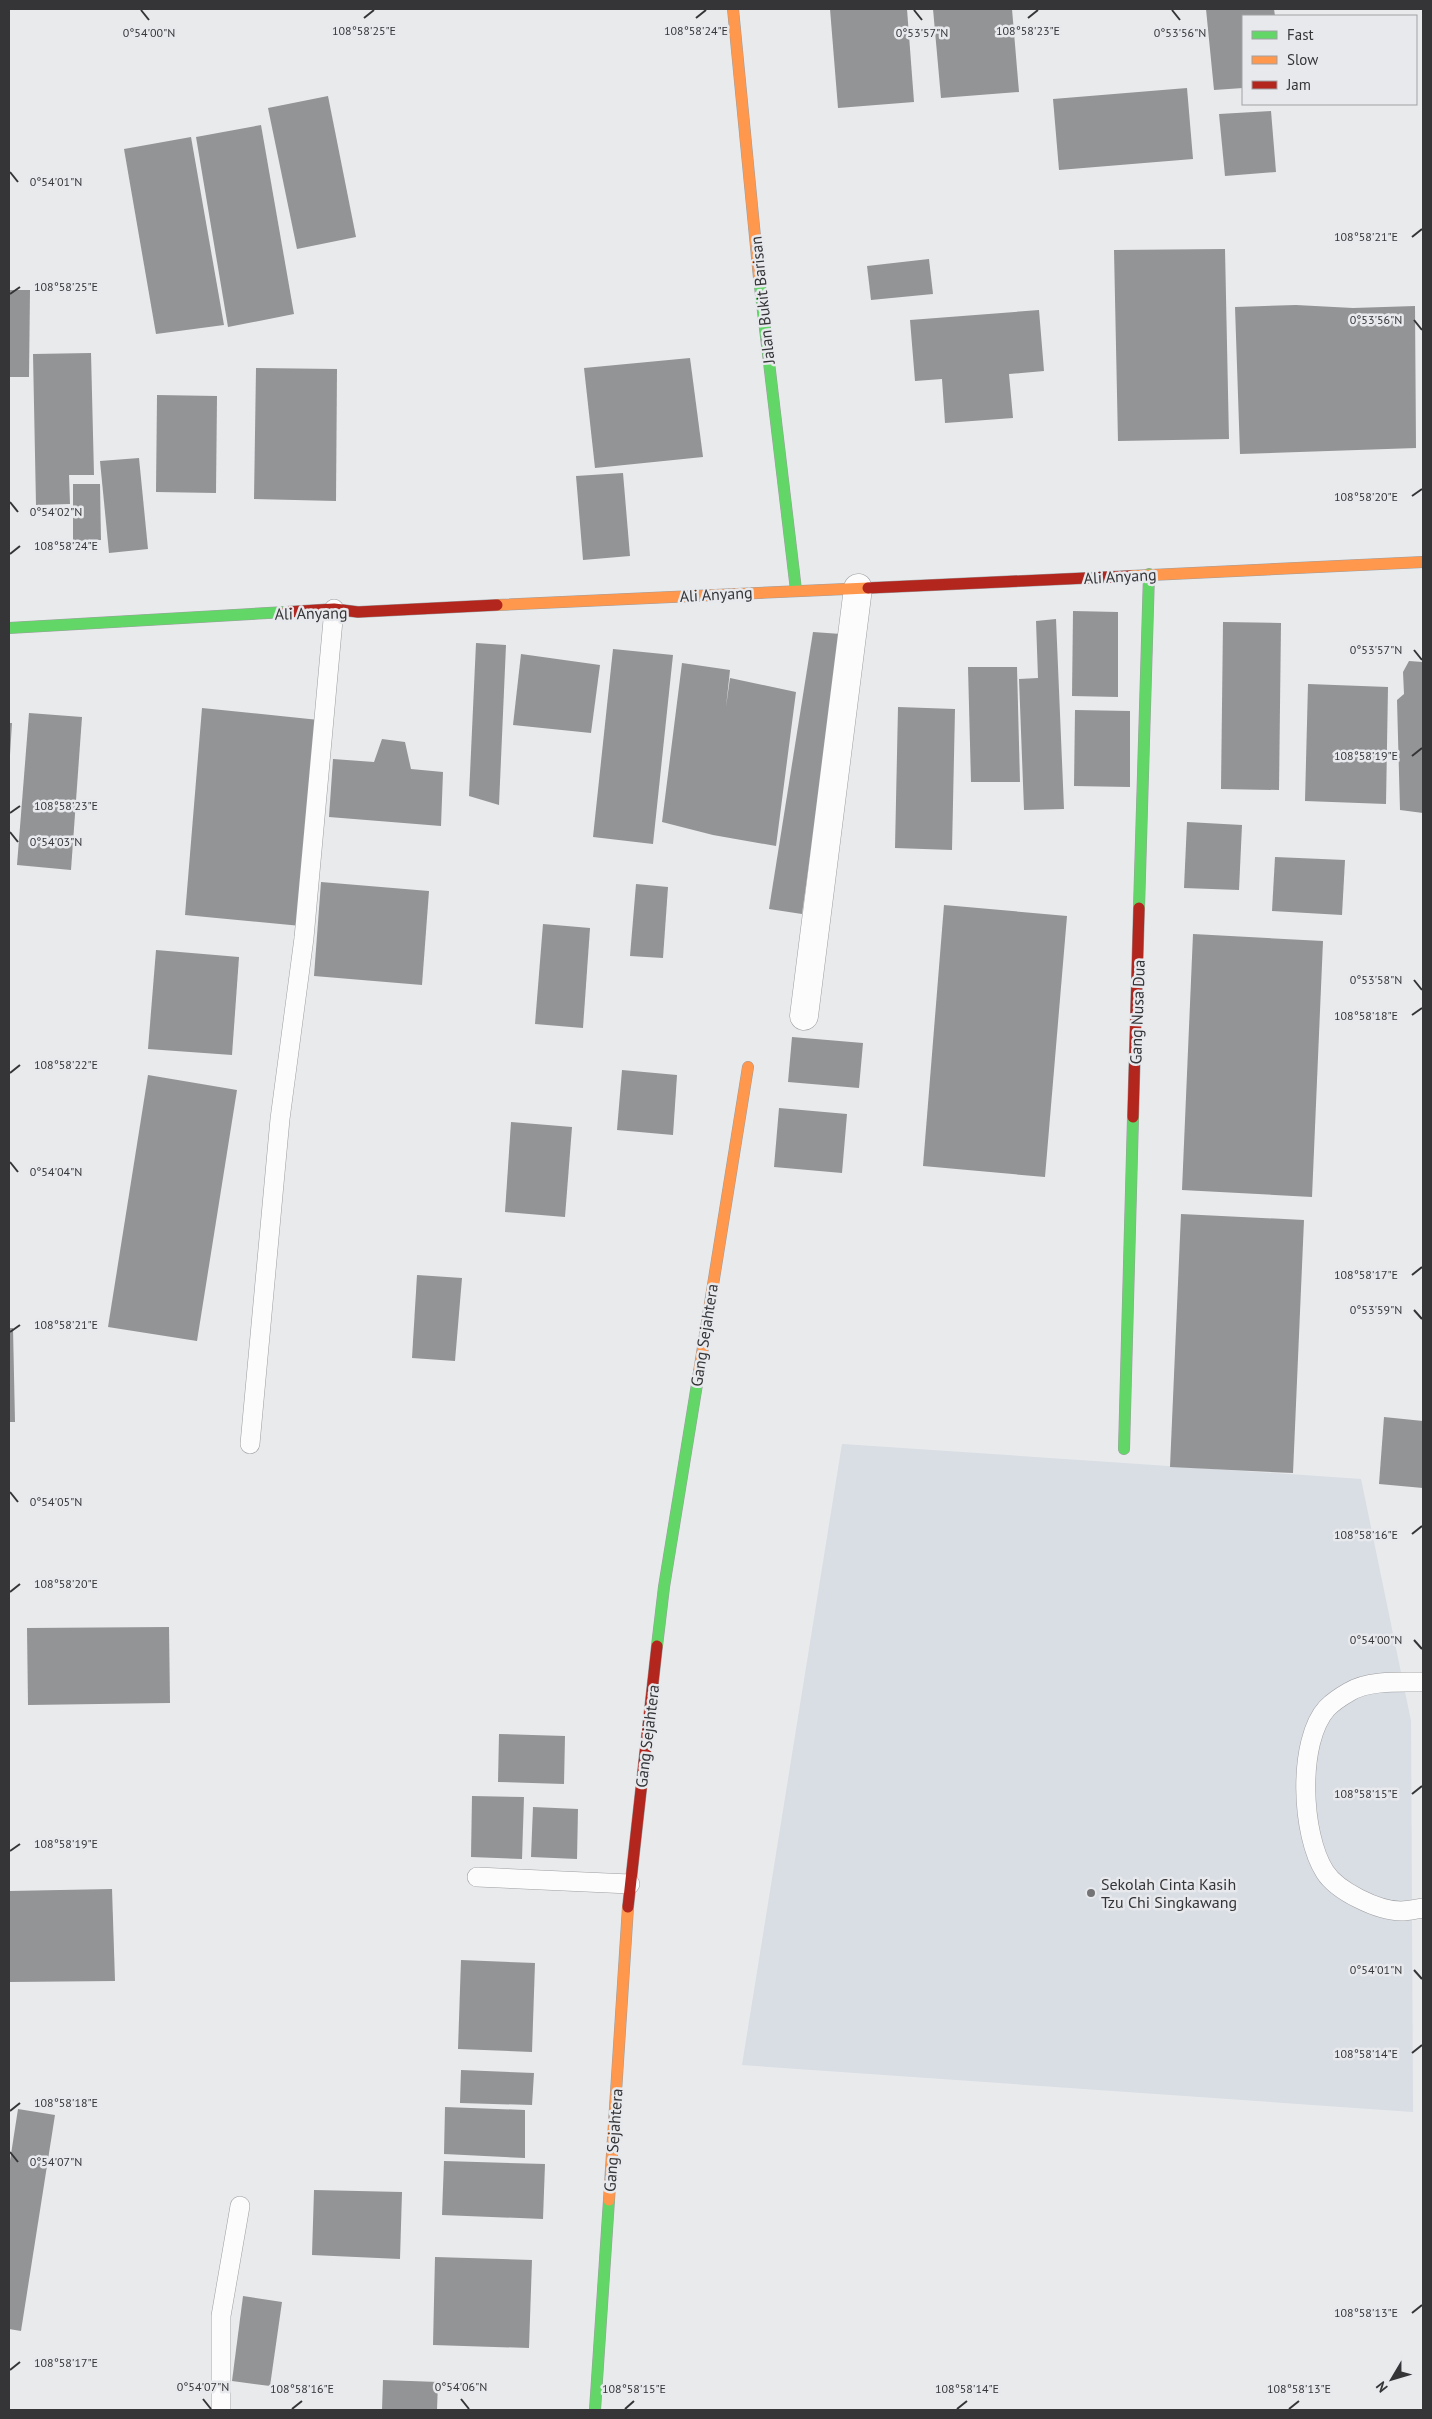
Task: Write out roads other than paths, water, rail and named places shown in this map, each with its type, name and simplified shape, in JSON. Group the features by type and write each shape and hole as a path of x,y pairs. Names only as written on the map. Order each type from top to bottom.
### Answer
{"street":[{"name":"Jalan Bukit Barisan","path":"733,9 762,311 796,590"},
{"name":"Ali Anyang","path":"9,628 334,609 358,612 1423,562"},
{"name":"Gang Nusa Dua","path":"1124,1449 1149,574"},
{"path":"804,1016 858,588"},
{"name":"Gang Sejahtera","path":"595,2410 630,1884 664,1587 748,1067"}],"lane":[{"path":"250,1444 280,1119 304,938 334,609"},
{"path":"1423,1682 1384,1682 1350,1691 1327,1708 1313,1735 1306,1767 1305,1806 1314,1845 1325,1872 1341,1888 1367,1902 1400,1911 1423,1908"},
{"path":"477,1877 630,1884"},
{"path":"221,2410 221,2316 240,2206"}],"place":[{"name":"Sekolah Cinta Kasih Tzu Chi Singkawang","path":"1091,1893"}]}
